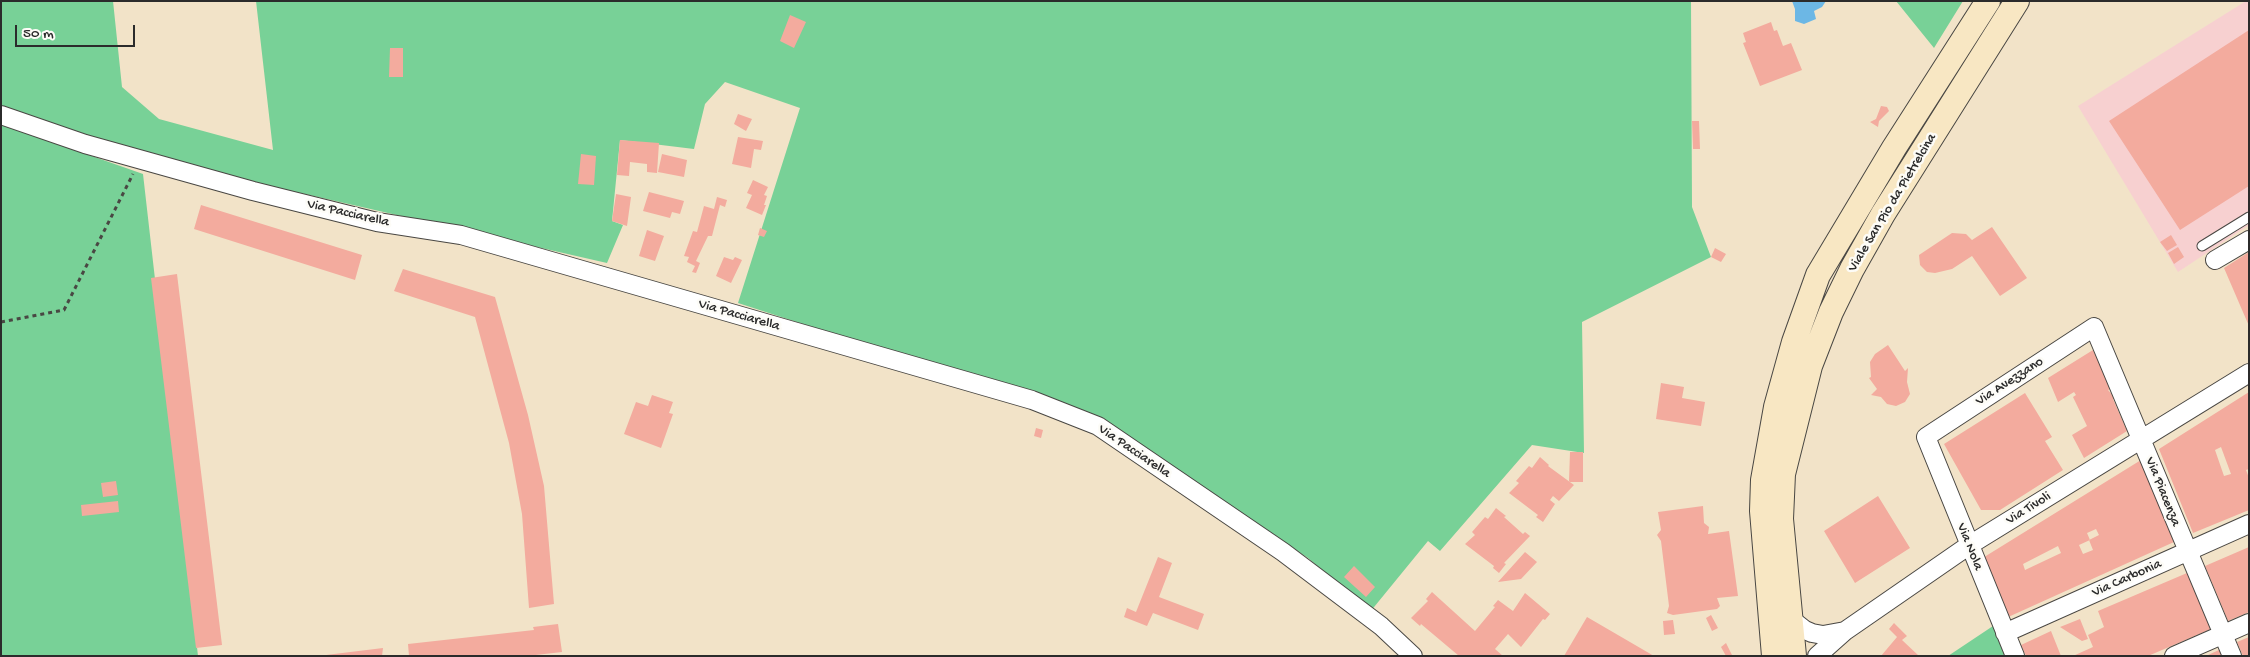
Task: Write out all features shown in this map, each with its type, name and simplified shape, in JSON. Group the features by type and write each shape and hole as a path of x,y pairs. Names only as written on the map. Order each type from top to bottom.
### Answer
{"main road":[{"name":"Viale San Pio da Pietrelcina","path":"1774,656 1762,511 1764,480 1776,407 1794,342 1823,267 1894,148 1988,1"},
{"name":"Viale San Pio da Pietrelcina","path":"1794,656 1781,518 1784,474 1810,366 1831,312 1878,222 2017,1"}],"street":[{"name":"Via Pacciarella","path":"1,115 85,144 253,191 377,222 461,235 1032,400 1098,426 1283,552 1381,626 1413,656"},
{"path":"2215,260 2249,240"},
{"name":"Via Avezzano","path":"1926,437 2094,327"},
{"name":"Via Piacenza","path":"2094,327 2142,439 2186,552 2232,656"},
{"name":"Via Tivoli","path":"1817,656 1845,631 1968,546 2249,373"},
{"name":"Via Nola","path":"1926,437 1968,546 2015,656"},
{"name":"Via Carbonia","path":"2004,633 2249,524"},
{"path":"1790,619 1812,633 1823,635 1845,631"},
{"path":"2174,656 2249,623"}],"lane":[{"path":"2202,246 2249,217"}],"path":[{"path":"1,322 64,310 141,159"}],"shaded area":[{"path":"2246,1 2249,1 2249,225 2178,272 2078,106"}],"green space":[{"path":"1,1 113,1 122,87 159,119 273,150 256,1 1691,1 1692,207 1711,257 1582,322 1584,453 1532,445 1440,551 1428,541 1370,612 1308,558 1092,418 738,303 800,108 725,82 705,104 694,149 620,140 612,221 623,225 607,263 204,171 31,118 1,106"},
{"path":"1896,1 1963,1 1934,48"},
{"path":"1,124 143,174 198,656 1,656"},
{"path":"1993,626 2006,656 1948,656"}],"water":[{"path":"1792,1 1826,1 1822,7 1814,11 1816,19 1804,24 1795,21 1795,9"}],"building":[{"path":"790,15 806,22 794,48 780,41"},
{"path":"1771,22 1774,31 1777,30 1783,46 1791,43 1802,70 1760,86 1743,43 1746,42 1743,33"},
{"path":"2249,30 2249,186 2180,230 2109,121"},
{"path":"390,48 403,48 403,77 389,77"},
{"path":"1881,106 1887,107 1889,111 1879,121 1878,127 1870,122 1876,119"},
{"path":"738,114 752,119 746,131 734,124"},
{"path":"1692,121 1699,121 1700,149 1693,149"},
{"path":"738,137 763,141 761,150 754,149 751,168 732,164"},
{"path":"620,140 659,143 657,173 647,172 647,164 630,162 629,176 617,175"},
{"path":"581,154 596,156 594,185 578,184"},
{"path":"662,154 687,160 684,177 658,172"},
{"path":"753,180 768,187 764,195 767,196 762,215 746,208 752,195 747,193"},
{"path":"649,192 684,201 680,214 672,212 670,218 643,211"},
{"path":"616,194 631,197 627,226 612,221"},
{"path":"717,197 727,200 725,207 720,205 712,236 708,236 696,261 700,263 696,273 692,272 695,266 687,262 689,257 684,256 693,231 697,232 704,206 714,209"},
{"path":"201,205 362,255 355,280 194,229"},
{"path":"1992,227 2027,278 2000,296 1972,256 1952,269 1935,273 1927,272 1920,265 1919,255 1952,233 1966,234 1972,240"},
{"path":"760,228 767,231 764,237 758,235"},
{"path":"647,230 664,236 655,261 639,256"},
{"path":"2171,235 2177,245 2167,251 2160,242"},
{"path":"2178,247 2184,257 2174,264 2168,253"},
{"path":"1715,248 1726,254 1721,262 1711,257"},
{"path":"2249,252 2249,326 2224,268"},
{"path":"724,257 733,260 735,257 742,260 731,283 716,276"},
{"path":"403,269 495,297 528,415 544,486 554,604 529,608 522,514 509,443 475,317 394,291"},
{"path":"177,274 222,645 196,648 151,278"},
{"path":"1888,345 1905,371 1908,368 1907,382 1910,394 1905,402 1896,406 1887,404 1881,397 1871,395 1877,389 1869,378 1871,377 1870,362 1875,354"},
{"path":"2093,350 2109,382 2107,383 2110,389 2108,390 2115,398 2113,399 2127,431 2084,458 2072,435 2087,426 2073,397 2076,395 2074,392 2058,402 2048,378"},
{"path":"1661,383 1684,387 1682,398 1705,402 1701,426 1656,419"},
{"path":"2249,392 2249,469 2246,470 2249,478 2249,510 2193,533 2159,449","holes":["2221,447 2231,474 2224,476 2215,450"]},
{"path":"2025,393 2052,437 2045,441 2063,470 2000,510 1981,510 1944,444"},
{"path":"652,395 673,402 669,413 673,414 661,448 624,434 636,402 648,406"},
{"path":"1036,428 1043,430 1041,438 1034,436"},
{"path":"1570,452 1583,452 1583,482 1569,482"},
{"path":"1540,457 1548,466 1574,485 1559,501 1553,496 1550,500 1555,504 1543,522 1536,517 1538,515 1509,493 1519,483 1516,481 1529,466 1532,468"},
{"path":"2141,460 2174,542 2006,618 1981,559","holes":["2096,529 2099,535 2090,540 2087,533","2089,540 2093,550 2083,554 2079,545","2058,546 2061,553 2025,570 2023,564"]},
{"path":"116,481 118,495 103,497 101,483"},
{"path":"1878,496 1910,548 1855,583 1824,531"},
{"path":"118,501 119,512 82,516 81,505"},
{"path":"1703,506 1704,523 1709,527 1708,534 1729,531 1738,596 1717,598 1720,606 1717,609 1673,615 1667,613 1669,606 1661,541 1657,535 1661,530 1658,512"},
{"path":"1496,508 1523,534 1525,532 1530,536 1504,563 1506,564 1499,573 1493,568 1494,566 1465,544 1475,535 1472,532 1485,517 1488,519"},
{"path":"2249,547 2249,612 2228,621 2205,566"},
{"path":"1525,552 1537,562 1521,579 1498,582"},
{"path":"1158,557 1172,563 1159,597 1204,614 1198,630 1153,613 1147,626 1124,617 1127,608 1136,612"},
{"path":"1354,566 1375,587 1366,597 1344,577"},
{"path":"2187,573 2211,629 2148,656 2073,656 2093,647 2088,635 2104,627 2098,611"},
{"path":"1432,592 1475,631 1495,607 1493,606 1498,600 1513,611 1525,593 1550,614 1545,620 1543,619 1521,647 1508,634 1495,649 1503,656 1459,656 1421,624 1420,626 1411,618 1428,601 1426,599"},
{"path":"1711,615 1718,628 1712,631 1706,618"},
{"path":"1587,617 1654,656 1564,656"},
{"path":"2080,619 2088,639 2082,641 2060,627"},
{"path":"1673,620 1675,634 1664,635 1663,621"},
{"path":"1894,623 1907,636 1902,640 1919,656 1881,656 1897,637 1889,629"},
{"path":"558,624 562,652 527,656 409,656 408,644 534,630 533,627"},
{"path":"2051,631 2061,656 2026,656 2021,645"},
{"path":"2249,637 2249,656 2243,656 2237,642"},
{"path":"1726,643 1732,655 1730,656 1726,656 1721,647"},
{"path":"383,648 382,656 326,656 326,655"},
{"path":"2221,649 2224,656 2206,656"}]}
